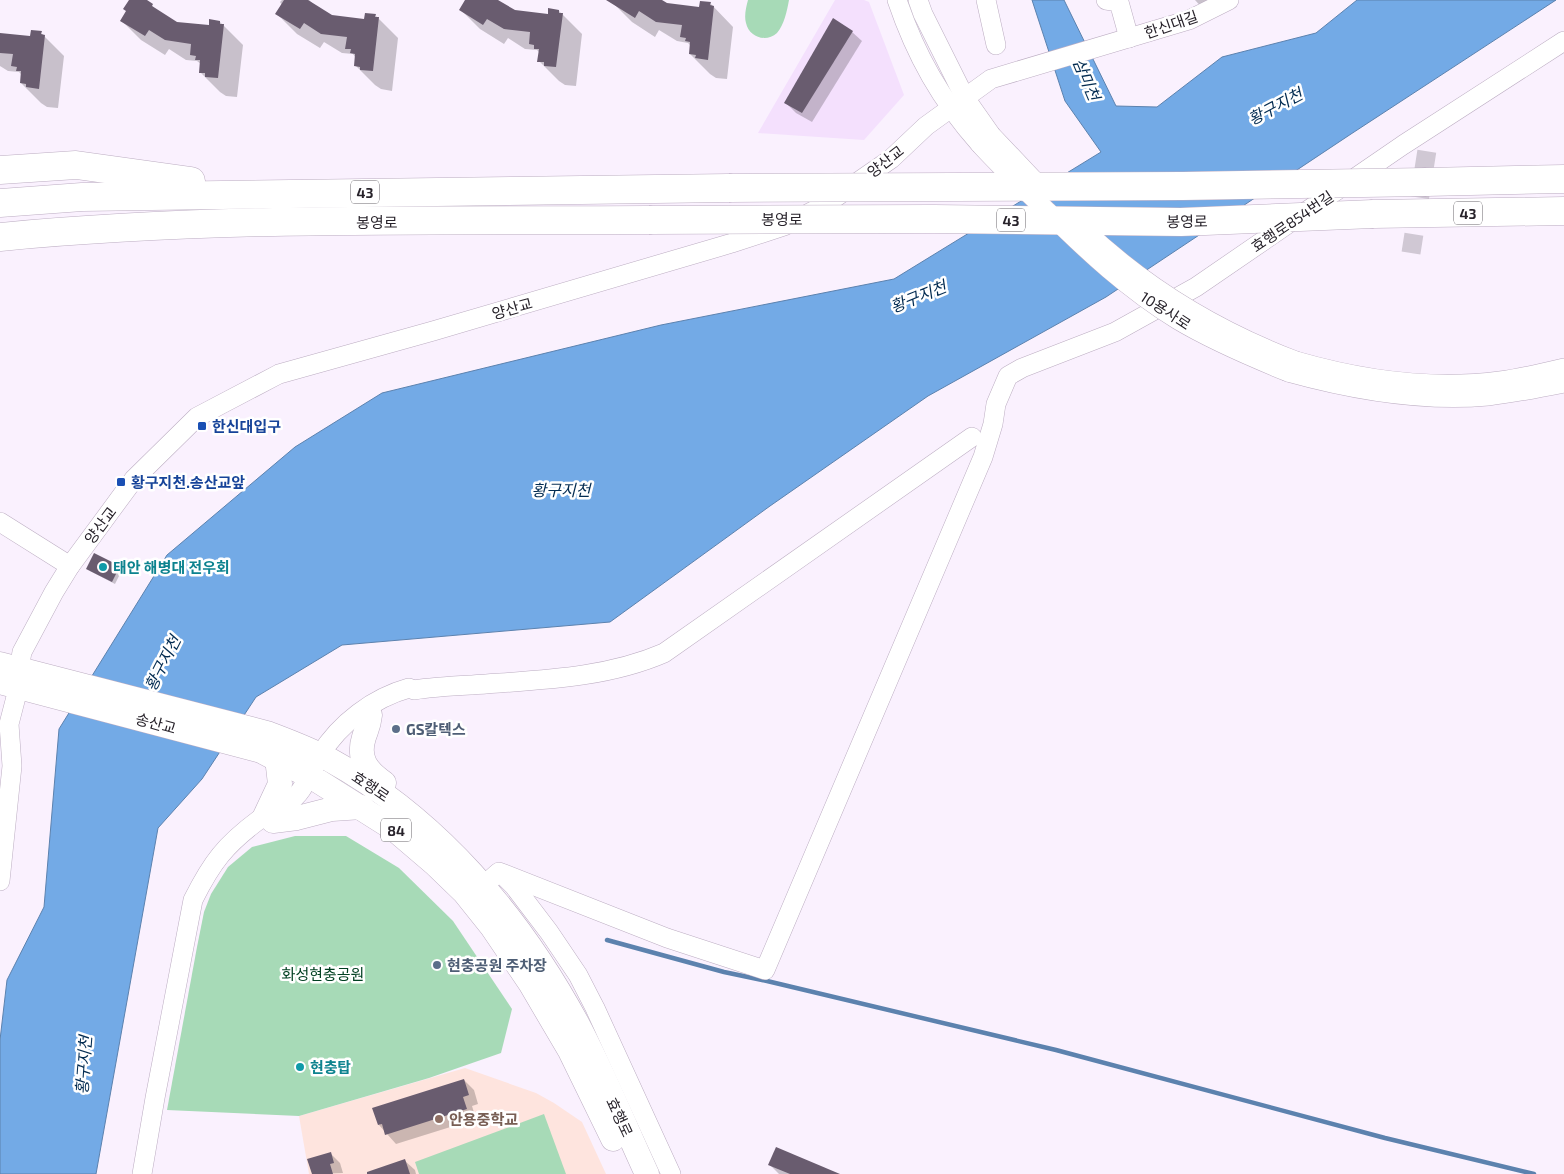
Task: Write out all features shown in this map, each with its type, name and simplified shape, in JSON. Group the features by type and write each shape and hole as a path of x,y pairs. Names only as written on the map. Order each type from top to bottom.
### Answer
{"highway":[{"path":"0,170 76,165 279,193"},
{"name":"봉영로","path":"0,203 82,197 279,193 1173,186 1564,179"},
{"name":"봉영로","path":"0,237 45,232 239,222 934,218 1181,222 1373,214 1564,211"},
{"path":"0,254 121,241 134,236 148,227"}],"main road":[{"name":"송산교","path":"9,675 268,747"},
{"path":"370,715 369,726 364,738 362,759 374,776 388,786 396,803"},
{"name":"효행로","path":"268,747 319,768 366,782 396,803 444,844 491,879 511,920 554,983 578,1025 594,1081 630,1174"},
{"path":"268,747 280,784 264,821 297,818 332,809 368,811 371,806 378,804 411,828 418,830 427,829"},
{"name":"효행로","path":"319,768 368,811 394,829 435,864 464,892 492,927 530,983 570,1051 594,1081 647,1174"}],"street":[{"name":"10용사로","path":"896,0 914,45 934,84 958,103 986,139 1001,167 1116,276 1179,320 1211,338 1257,360 1369,378 1466,384 1500,381 1564,368"},
{"name":"10용사로","path":"918,0 934,36 958,103"},
{"path":"986,0 996,45"},
{"path":"1106,0 1119,2 1128,38"},
{"name":"한신대길","path":"1110,44 1189,20 1229,0"},
{"path":"914,45 926,48 934,36"},
{"name":"효행로854번길","path":"491,879 765,970 983,457 993,424 996,404 1008,376 1022,368 1115,332 1196,286 1403,146 1564,41"},
{"name":"양산교","path":"0,881 12,766 9,724 16,697 9,675 70,566 134,479 196,417 279,374 433,331 784,226 823,206 891,159 926,126 991,79 1006,73 1110,44"},
{"name":"10용사로","path":"1292,366 1346,387 1373,392 1438,397 1487,396 1564,383"},
{"path":"319,768 339,729 368,706 402,690 554,679 619,668 664,653 972,438"},
{"path":"0,522 70,566"},
{"path":"142,1174 156,1089 193,900 207,872 228,844 290,802 349,731 391,702 411,695 414,690"},
{"path":"491,879 520,894 578,975 671,1174"}],"shaded area":[{"path":"835,0 864,0 869,2 904,95 864,140 758,133"},
{"name":"안용중학교","path":"465,1068 536,1093 582,1122 606,1174 309,1174 299,1116"}],"green space":[{"path":"748,0 789,0 783,22 777,33 768,38 763,38 751,32 745,18"},
{"name":"화성현충공원","path":"295,836 346,836 399,868 453,921 512,1009 501,1053 429,1078 299,1116 167,1110 204,912 211,894 228,867 252,847"},
{"path":"544,1114 566,1174 419,1174 415,1162"}],"water":[{"name":"황구지천","path":"1032,0 1064,0 1116,106 1157,107 1222,57 1316,33 1357,0 1556,0 1106,297 928,396 770,506 610,622 342,645 256,697 202,779 158,828 96,1174 0,1174 0,1040 7,980 44,907 59,729 167,555 295,447 382,393 661,325 894,279 1101,152 1065,101"}],"building":[{"path":"129,0 147,0 153,4 152,6 177,22 209,25 209,19 220,21 220,24 224,24 218,78 205,77 205,73 199,73 200,60 195,60 196,56 190,55 191,44 165,40 149,30 145,36 120,21 126,11 123,9"},
{"path":"284,0 308,0 332,15 364,19 365,13 376,14 375,17 379,17 373,71 360,70 360,67 354,66 355,54 350,53 351,49 345,49 347,37 321,34 304,23 300,29 275,14"},
{"path":"465,0 498,0 515,10 548,14 548,8 559,10 559,13 563,13 556,67 544,66 544,62 537,62 539,49 534,49 534,45 529,44 530,32 504,29 487,19 483,25 459,10"},
{"path":"606,0 662,0 667,3 699,7 700,1 711,2 710,5 714,6 708,60 695,58 696,55 689,54 690,42 685,41 686,38 680,37 682,25 656,22 639,11 635,18"},
{"path":"833,18 853,31 802,113 784,103"},
{"path":"31,30 42,31 41,34 45,35 39,89 26,87 26,84 20,83 21,71 16,71 17,67 11,66 13,54 0,53 0,33 30,36"},
{"name":"태안 해병대 전우회","path":"94,553 120,566 112,582 86,569"},
{"path":"464,1079 469,1095 463,1097 467,1109 385,1135 382,1124 378,1125 372,1108"},
{"path":"776,1147 840,1174 790,1174 768,1165"},
{"path":"331,1152 334,1163 330,1164 333,1174 312,1174 307,1159"},
{"path":"405,1159 410,1174 367,1174 367,1172"}],"waterway":[{"path":"607,940 724,972 1056,1050 1385,1138 1534,1174"}],"tunnel":[{"path":"1411,253 1427,150"}],"place":[{"name":"한신대입구","path":"202,426"},
{"name":"황구지천.송산교앞","path":"121,482"},
{"name":"태안 해병대 전우회","path":"103,567"},
{"name":"GS칼텍스","path":"396,729"},
{"name":"현충공원 주차장","path":"437,965"},
{"name":"현충탑","path":"300,1067"},
{"name":"안용중학교","path":"439,1119"}],"water label":[{"name":"삼미천","path":"1087,79"}]}
